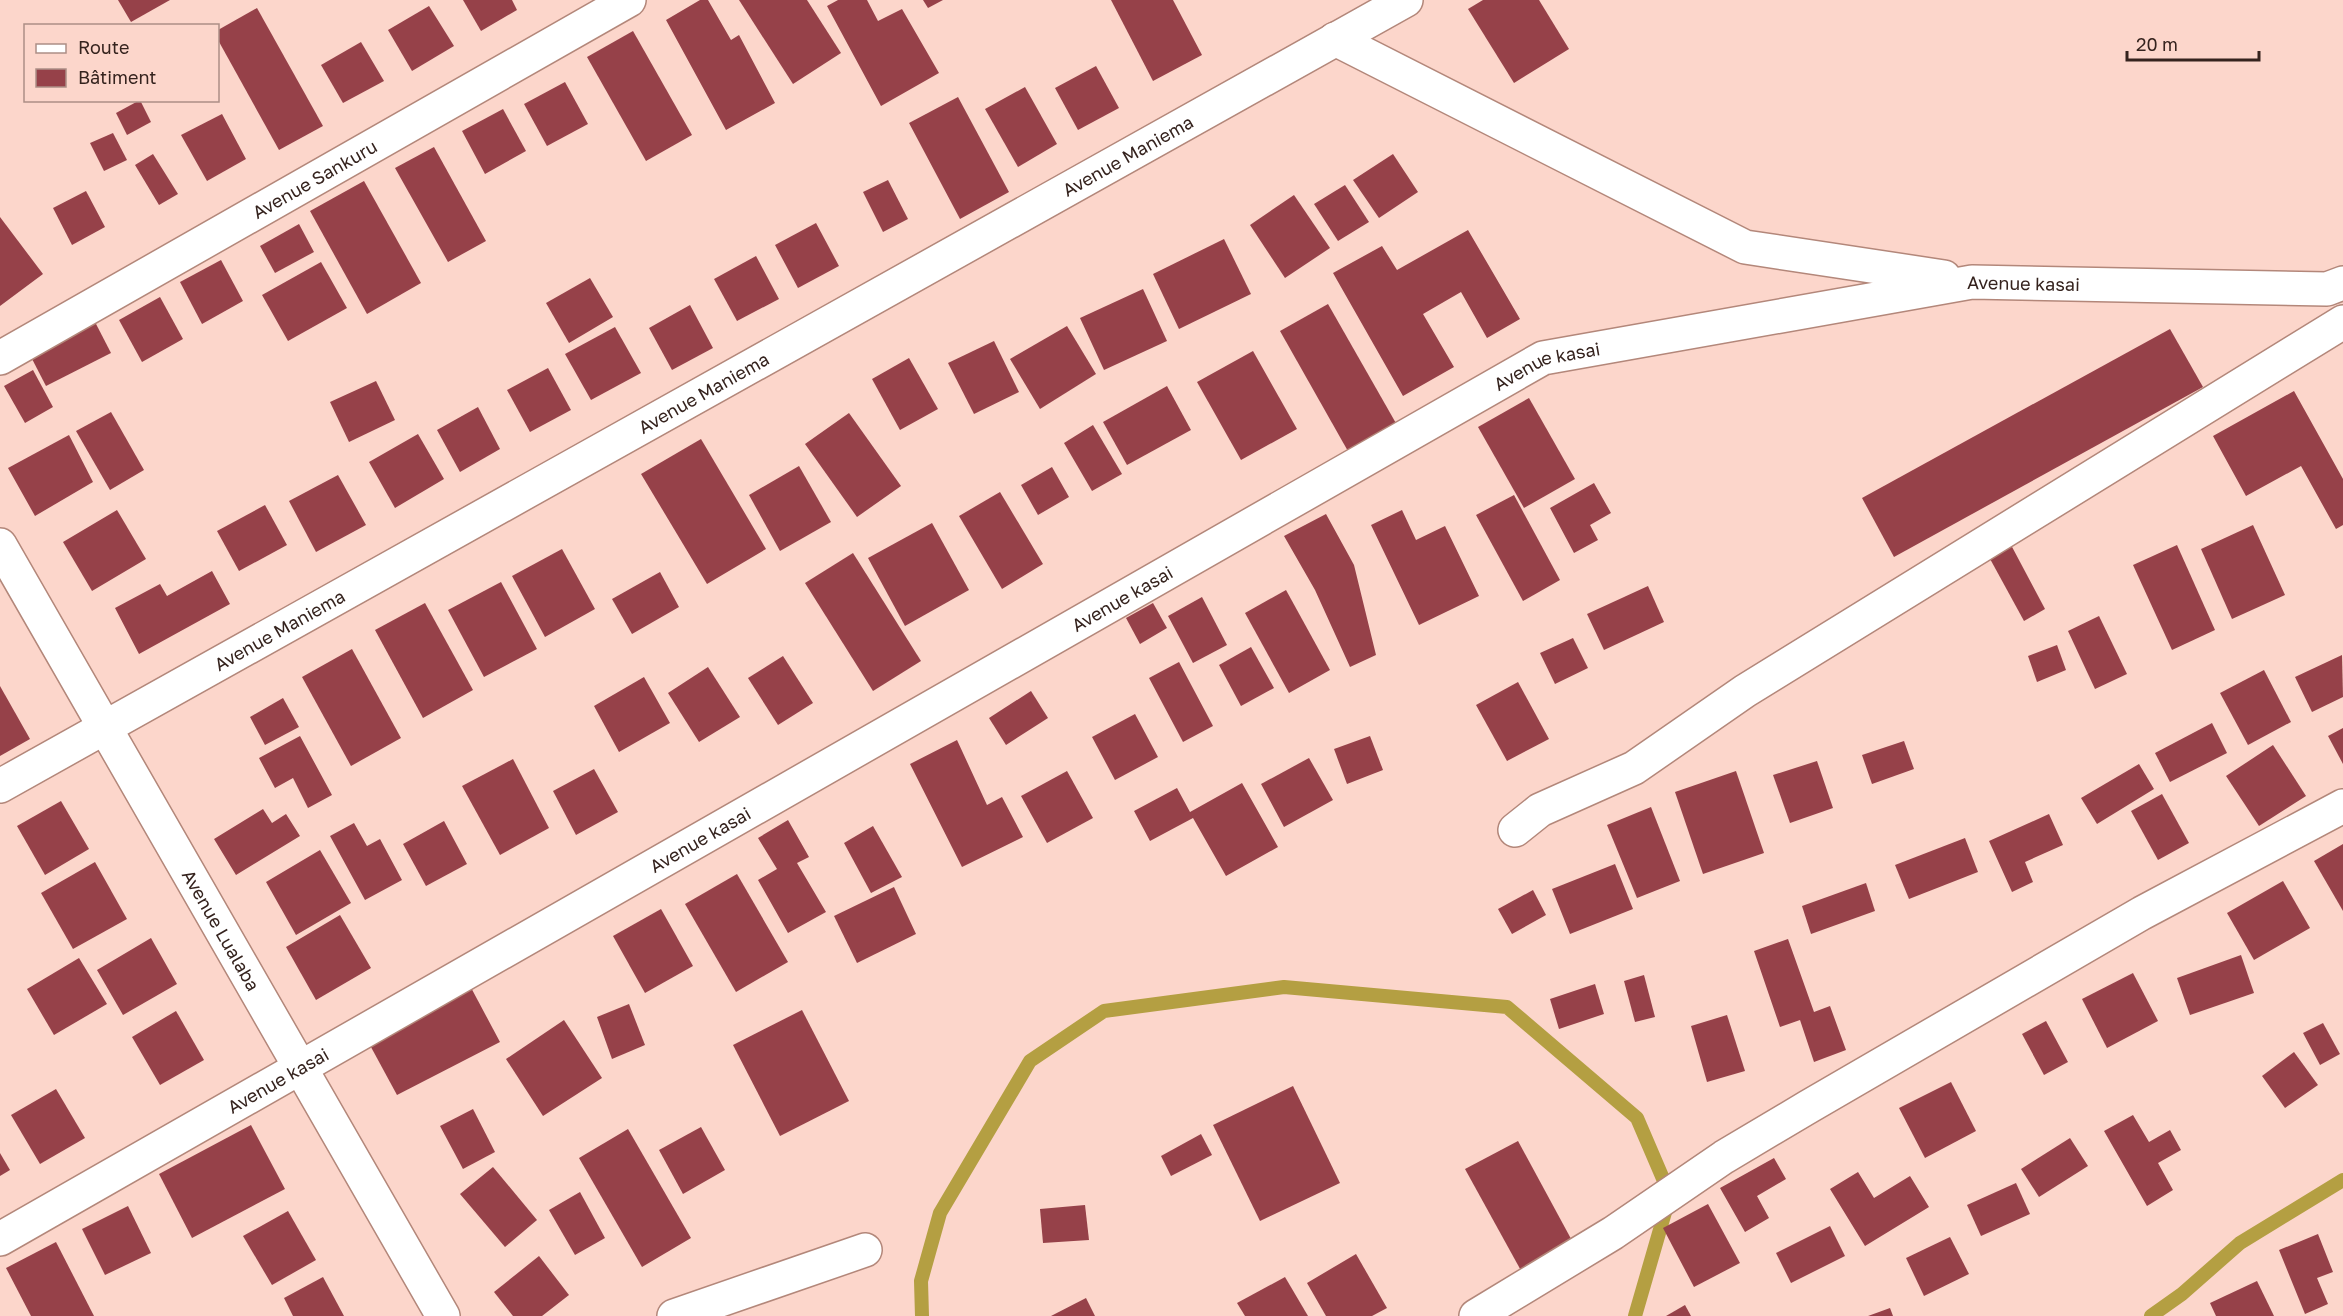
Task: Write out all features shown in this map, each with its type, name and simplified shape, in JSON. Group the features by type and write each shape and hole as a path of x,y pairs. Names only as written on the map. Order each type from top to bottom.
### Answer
{"street":[{"name":"Avenue Sankuru","path":"0,358 629,0"},
{"name":"Avenue Maniema","path":"0,786 1406,0"},
{"path":"1335,39 1745,247 1972,282"},
{"name":"Avenue kasai","path":"0,1239 1543,358 1972,282 2327,289 2343,283"},
{"path":"1515,830 1540,810 1634,768 1745,691 2343,322"},
{"name":"Avenue Lualaba","path":"0,544 443,1316"},
{"path":"1476,1316 1613,1233 1724,1157 1808,1107 2142,913 2343,806"},
{"path":"674,1316 864,1250"}],"building":[{"path":"118,0 170,0 131,22"},
{"path":"463,0 512,0 517,10 481,31"},
{"path":"700,0 708,0 731,40 739,35 775,103 726,130 666,20"},
{"path":"739,0 807,0 841,53 793,84"},
{"path":"838,0 867,0 878,21 902,9 939,73 881,106 827,6"},
{"path":"923,0 943,0 928,8"},
{"path":"1111,0 1173,0 1202,55 1153,81"},
{"path":"1483,0 1539,0 1569,49 1514,83 1468,9"},
{"path":"429,6 454,46 412,71 388,30"},
{"path":"257,8 323,126 279,150 219,42 219,29"},
{"path":"633,31 692,135 646,161 587,57"},
{"path":"361,42 384,81 343,103 321,65"},
{"path":"1096,66 1119,108 1078,130 1055,88"},
{"path":"565,82 588,124 547,146 524,104"},
{"path":"1025,87 1057,144 1018,167 985,109"},
{"path":"958,97 1009,192 960,219 909,123"},
{"path":"136,102 141,102 151,122 127,135 116,113"},
{"path":"503,109 526,151 485,174 462,131"},
{"path":"222,114 246,159 207,181 181,135"},
{"path":"113,133 127,160 104,171 90,143"},
{"path":"434,147 486,241 448,262 395,168"},
{"path":"153,154 178,194 159,205 135,165"},
{"path":"1393,154 1418,192 1379,218 1353,180"},
{"path":"888,180 908,219 883,232 863,192"},
{"path":"364,181 421,283 367,314 310,211"},
{"path":"1345,185 1369,222 1338,241 1314,204"},
{"path":"86,191 105,227 72,245 53,208"},
{"path":"1294,195 1330,248 1285,278 1250,225"},
{"path":"0,217 43,274 0,306"},
{"path":"816,223 839,266 798,288 775,245"},
{"path":"299,224 314,252 275,273 260,246"},
{"path":"1468,230 1520,319 1487,338 1461,292 1423,314 1454,367 1403,396 1333,273 1382,246 1397,270"},
{"path":"1224,239 1251,294 1179,329 1153,274"},
{"path":"756,256 779,299 737,321 714,279"},
{"path":"221,260 243,301 202,324 180,282"},
{"path":"321,262 347,308 288,341 262,295"},
{"path":"590,278 613,317 569,343 546,303"},
{"path":"1143,289 1167,341 1104,370 1080,318"},
{"path":"160,297 183,339 142,362 119,320"},
{"path":"1328,304 1397,425 1349,453 1280,331"},
{"path":"690,305 713,348 672,370 649,328"},
{"path":"95,322 111,353 46,386 30,355"},
{"path":"1067,326 1096,374 1040,409 1010,359"},
{"path":"615,327 641,373 591,400 565,354"},
{"path":"2170,329 2203,387 1894,557 1862,498"},
{"path":"994,341 1019,392 974,414 948,363"},
{"path":"1253,351 1297,429 1241,460 1197,382"},
{"path":"909,358 938,409 900,430 872,379"},
{"path":"548,368 571,410 530,432 507,390"},
{"path":"33,370 53,407 25,423 4,386"},
{"path":"376,381 395,420 349,442 330,402"},
{"path":"1167,386 1191,430 1127,465 1103,422"},
{"path":"2294,391 2343,479 2343,525 2336,529 2301,466 2246,496 2213,436"},
{"path":"1529,398 1575,479 1524,508 1478,427"},
{"path":"478,407 500,449 460,472 437,430"},
{"path":"111,412 144,470 110,490 76,431"},
{"path":"849,413 901,486 857,517 805,444"},
{"path":"1093,425 1122,474 1092,491 1064,443"},
{"path":"418,434 444,479 395,508 369,462"},
{"path":"69,435 93,482 35,516 8,468"},
{"path":"701,439 766,549 707,584 641,474"},
{"path":"799,466 831,522 780,551 749,495"},
{"path":"1052,467 1069,497 1038,515 1021,485"},
{"path":"338,475 366,525 316,552 289,501"},
{"path":"1594,483 1611,513 1590,525 1598,540 1574,553 1550,508"},
{"path":"1000,492 1043,564 1002,589 959,516"},
{"path":"1514,495 1560,580 1523,601 1476,515"},
{"path":"265,505 287,545 239,571 217,531"},
{"path":"117,510 146,559 92,591 63,542"},
{"path":"1402,510 1416,540 1445,526 1479,596 1419,625 1371,525"},
{"path":"1326,514 1354,565 1376,655 1350,667 1315,590 1284,536"},
{"path":"932,523 969,590 905,626 868,558"},
{"path":"2253,525 2285,595 2232,619 2201,549"},
{"path":"2011,545 2045,609 2024,621 1989,557"},
{"path":"2177,545 2215,630 2172,650 2133,565"},
{"path":"562,549 595,609 545,637 512,576"},
{"path":"853,553 921,661 873,691 805,583"},
{"path":"212,571 230,604 139,654 115,608 160,584 167,596"},
{"path":"660,572 679,607 632,634 612,599"},
{"path":"501,582 537,649 484,677 448,610"},
{"path":"1648,586 1664,622 1604,650 1587,614"},
{"path":"1286,590 1330,670 1289,693 1245,613"},
{"path":"1202,597 1227,645 1193,663 1168,616"},
{"path":"425,603 473,690 423,718 375,630"},
{"path":"1153,603 1167,628 1140,644 1126,618"},
{"path":"2099,616 2127,674 2095,689 2068,631"},
{"path":"1573,638 1588,668 1555,684 1540,653"},
{"path":"2057,645 2066,670 2037,682 2028,656"},
{"path":"1251,647 1274,688 1241,706 1219,665"},
{"path":"352,649 401,738 351,766 302,677"},
{"path":"2342,655 2343,697 2312,712 2295,677"},
{"path":"783,656 813,703 778,725 748,678"},
{"path":"1179,662 1213,726 1183,742 1149,678"},
{"path":"708,667 740,717 699,742 668,693"},
{"path":"2264,670 2291,722 2248,745 2220,693"},
{"path":"644,677 670,723 619,752 594,706"},
{"path":"1518,682 1549,739 1507,761 1476,705"},
{"path":"0,686 30,739 0,756"},
{"path":"1031,691 1048,718 1006,745 989,718"},
{"path":"283,698 299,727 265,745 250,717"},
{"path":"1135,714 1158,757 1115,780 1092,737"},
{"path":"2212,723 2227,753 2170,782 2155,753"},
{"path":"2343,728 2343,764 2328,736"},
{"path":"300,736 332,795 308,808 293,778 275,788 259,758"},
{"path":"1370,736 1383,770 1347,784 1334,749"},
{"path":"957,740 987,805 1002,797 1023,837 962,867 910,764"},
{"path":"1904,741 1914,769 1872,784 1862,755"},
{"path":"2273,745 2306,796 2259,826 2226,776"},
{"path":"1309,758 1333,800 1284,827 1261,784"},
{"path":"513,759 549,828 500,855 462,786"},
{"path":"1817,761 1833,808 1790,823 1773,775"},
{"path":"2139,764 2154,789 2097,824 2081,798"},
{"path":"594,769 618,812 576,835 553,791"},
{"path":"1067,771 1093,818 1047,843 1021,796"},
{"path":"1736,771 1764,853 1703,874 1675,792"},
{"path":"1242,783 1278,847 1226,876 1193,818 1150,841 1134,811 1177,788 1190,812"},
{"path":"2162,794 2189,843 2158,860 2131,811"},
{"path":"61,801 89,849 45,875 17,826"},
{"path":"1651,807 1680,881 1637,898 1607,825"},
{"path":"263,809 272,823 286,814 300,836 236,875 214,839"},
{"path":"2049,814 2063,845 2025,862 2033,882 2012,892 1989,841"},
{"path":"788,820 809,857 797,863 826,912 788,933 758,880 777,869 758,838"},
{"path":"444,821 467,864 426,886 403,844"},
{"path":"354,823 367,846 380,839 402,880 365,900 330,836"},
{"path":"873,826 902,877 871,893 844,843"},
{"path":"1965,838 1978,872 1909,899 1895,865"},
{"path":"2343,844 2343,911 2314,861"},
{"path":"320,850 351,903 296,935 266,882"},
{"path":"95,862 127,919 73,949 41,893"},
{"path":"1615,864 1633,909 1570,934 1552,889"},
{"path":"737,874 788,962 736,992 685,904"},
{"path":"2283,881 2310,928 2254,960 2227,913"},
{"path":"1866,883 1875,911 1811,934 1802,906"},
{"path":"894,887 916,934 857,963 834,916"},
{"path":"1533,890 1546,915 1512,934 1498,909"},
{"path":"661,909 693,966 645,993 613,936"},
{"path":"340,915 371,968 316,1000 286,947"},
{"path":"151,938 177,984 123,1015 97,970"},
{"path":"1788,939 1814,1012 1830,1006 1846,1050 1814,1062 1800,1020 1780,1027 1754,951"},
{"path":"2241,955 2254,993 2190,1015 2177,978"},
{"path":"79,958 107,1004 54,1035 27,989"},
{"path":"2133,973 2158,1021 2107,1048 2082,999"},
{"path":"1644,975 1655,1017 1635,1022 1624,981"},
{"path":"468,982 500,1042 397,1095 365,1036"},
{"path":"1595,984 1604,1014 1559,1029 1550,999"},
{"path":"629,1004 645,1045 612,1059 597,1017"},
{"path":"802,1010 849,1101 780,1136 733,1045"},
{"path":"176,1011 204,1060 160,1085 132,1037"},
{"path":"1727,1015 1745,1071 1707,1082 1691,1026"},
{"path":"564,1020 602,1078 543,1116 506,1059"},
{"path":"2046,1021 2068,1062 2044,1075 2022,1034"},
{"path":"2323,1023 2340,1054 2320,1065 2303,1033"},
{"path":"2294,1052 2318,1085 2285,1108 2262,1076"},
{"path":"1951,1082 1976,1131 1925,1158 1899,1108"},
{"path":"1293,1086 1340,1183 1260,1221 1213,1125"},
{"path":"56,1089 85,1138 40,1164 11,1115"},
{"path":"473,1109 495,1152 463,1169 440,1126"},
{"path":"2133,1115 2149,1142 2170,1130 2181,1150 2158,1163 2173,1190 2147,1206 2104,1131"},
{"path":"251,1125 285,1189 192,1238 159,1174"},
{"path":"701,1127 725,1170 683,1194 659,1150"},
{"path":"628,1129 691,1238 642,1267 579,1158"},
{"path":"1201,1134 1212,1155 1171,1176 1161,1156"},
{"path":"2070,1138 2088,1166 2039,1197 2021,1169"},
{"path":"1518,1141 1576,1248 1524,1276 1465,1169"},
{"path":"0,1153 10,1170 0,1176"},
{"path":"1774,1158 1786,1179 1757,1196 1769,1218 1745,1232 1720,1188"},
{"path":"493,1167 537,1220 505,1247 460,1194"},
{"path":"1858,1172 1874,1198 1910,1176 1929,1207 1865,1246 1830,1189"},
{"path":"2016,1183 2030,1214 1981,1236 1967,1205"},
{"path":"580,1192 605,1238 575,1255 549,1210"},
{"path":"1708,1204 1740,1263 1694,1287 1663,1228"},
{"path":"1085,1205 1089,1240 1043,1243 1040,1209"},
{"path":"128,1206 151,1253 105,1275 82,1229"},
{"path":"288,1211 316,1260 272,1285 243,1236"},
{"path":"1830,1226 1845,1256 1791,1283 1776,1253"},
{"path":"2318,1234 2333,1272 2317,1278 2328,1304 2305,1314 2279,1250"},
{"path":"1950,1237 1969,1274 1924,1296 1906,1258"},
{"path":"56,1242 94,1316 31,1316 6,1268"},
{"path":"1356,1254 1387,1308 1372,1316 1326,1316 1307,1283"},
{"path":"539,1256 569,1295 542,1316 513,1316 494,1292"},
{"path":"323,1277 344,1316 293,1316 284,1298"},
{"path":"1285,1277 1308,1316 1245,1316 1237,1303"},
{"path":"2257,1281 2274,1316 2216,1316 2210,1303"},
{"path":"1086,1298 1095,1316 1051,1316"},
{"path":"1685,1305 1691,1316 1666,1316"},
{"path":"1890,1308 1893,1316 1868,1316"}],"waterway":[{"path":"922,1316 921,1281 940,1213 1030,1061 1104,1011 1284,987 1507,1007 1637,1118 1670,1195 1635,1316"},
{"path":"2151,1316 2182,1294 2240,1243 2343,1180"}]}
